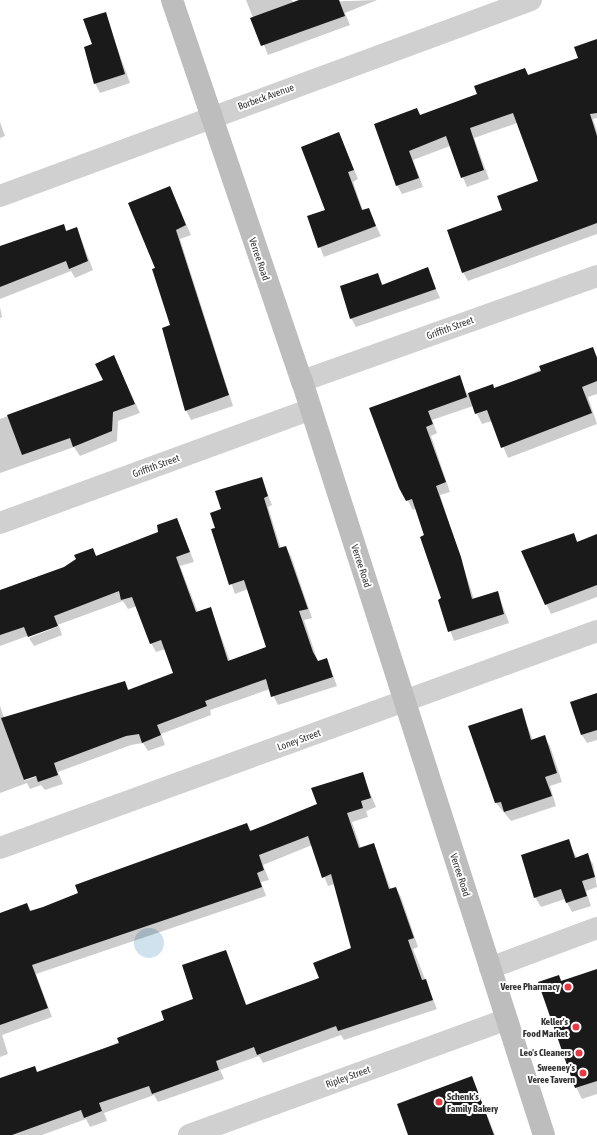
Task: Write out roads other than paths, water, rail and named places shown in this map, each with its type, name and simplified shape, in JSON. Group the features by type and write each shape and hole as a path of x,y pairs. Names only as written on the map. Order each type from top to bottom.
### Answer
{"main road":[{"name":"Verree Road","path":"172,0 210,118 302,381 544,1135"}],"street":[{"name":"Borbeck Avenue","path":"0,196 532,0"},
{"name":"Griffith Street","path":"302,381 597,276"},
{"name":"Griffith Street","path":"0,522 311,410"},
{"name":"Loney Street","path":"0,848 597,631"},
{"path":"490,968 597,928"},
{"name":"Ripley Street","path":"190,1135 507,1020"}],"water":[{"path":"149,928 159,933 164,943 159,953 149,958 139,953 134,943 139,933"}],"place":[{"name":"Veree Pharmacy","path":"568,987"},
{"name":"Keller's Food Market","path":"576,1027"},
{"name":"Leo's Cleaners","path":"579,1053"},
{"name":"Sweeney's Veree Tavern","path":"583,1073"},
{"name":"Schenk's Family Bakery","path":"439,1102"}]}
